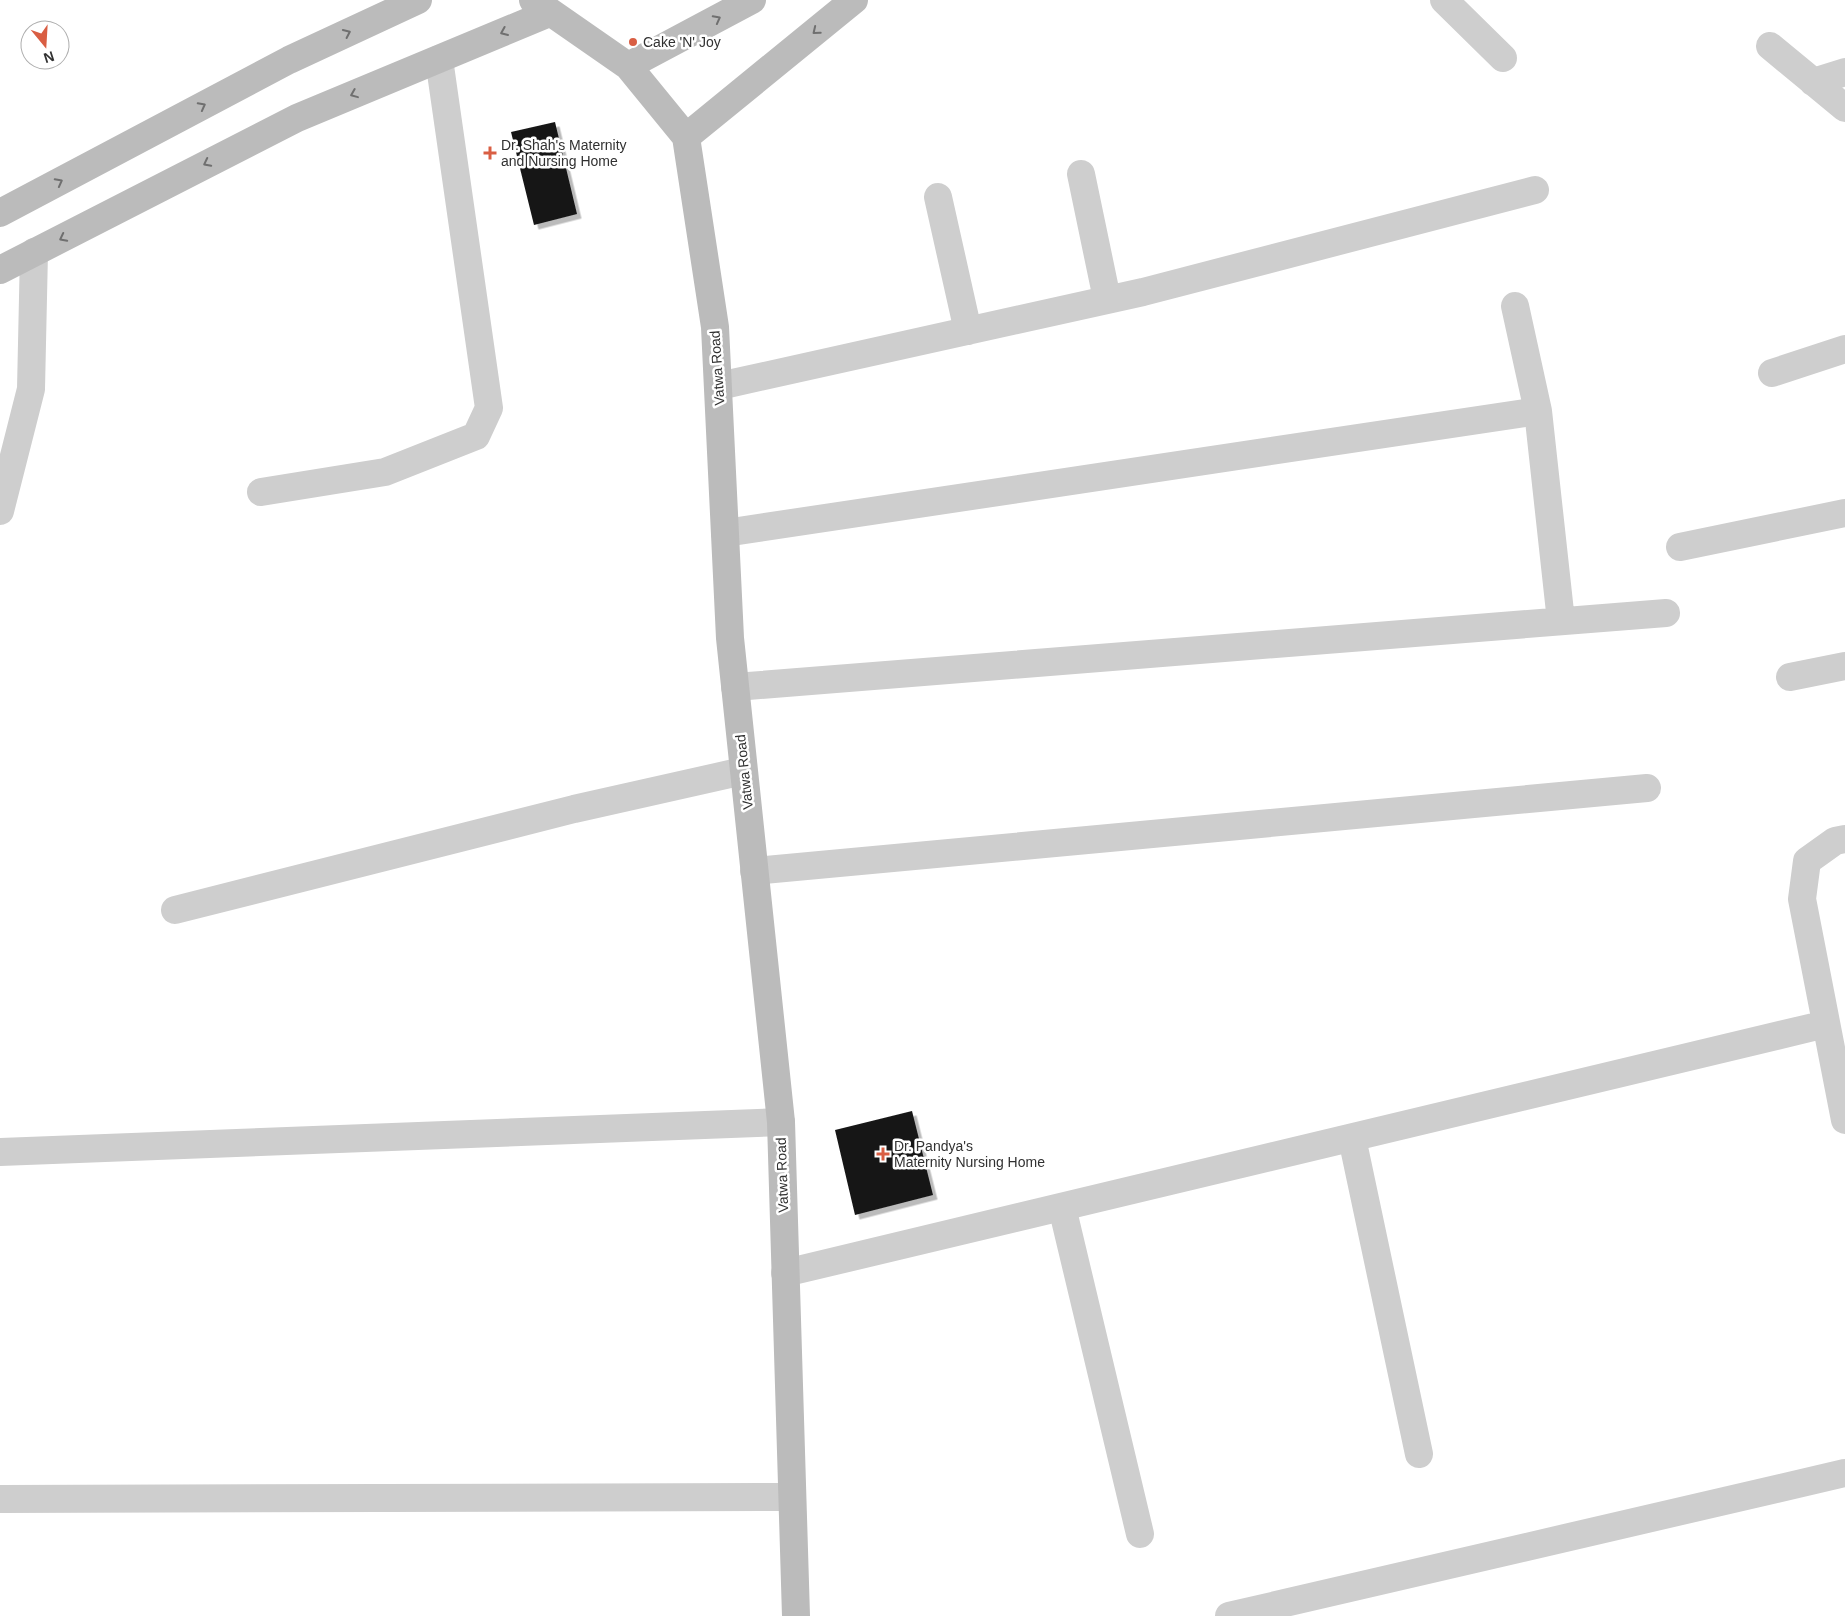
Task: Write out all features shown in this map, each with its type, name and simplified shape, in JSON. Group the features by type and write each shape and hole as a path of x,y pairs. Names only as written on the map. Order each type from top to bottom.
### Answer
{"main road":[{"path":"0,213 289,60 418,0"},
{"path":"628,66 752,0"},
{"path":"0,270 296,118 439,59 541,6 628,66 686,137 854,0"},
{"name":"Vatwa Road","path":"686,137 715,327 730,638 781,1122 796,1616"}],"street":[{"path":"1444,0 1503,58"},
{"path":"1770,46 1845,108"},
{"path":"261,492 384,472 476,436 489,408 439,59"},
{"path":"1814,82 1845,72"},
{"path":"1081,174 1107,299"},
{"path":"719,386 1143,292 1535,190"},
{"path":"938,197 968,331"},
{"path":"0,511 31,389 34,252"},
{"path":"1515,306 1538,411 1561,621"},
{"path":"1772,373 1845,349"},
{"path":"725,533 1538,411"},
{"path":"1680,547 1845,513"},
{"path":"735,687 1666,613"},
{"path":"1790,677 1845,666"},
{"path":"175,910 574,810 743,771"},
{"path":"754,871 1647,788"},
{"path":"1845,839 1835,841 1807,860 1802,899 1845,1120"},
{"path":"786,1273 1826,1024"},
{"path":"0,1152 781,1122"},
{"path":"1352,1138 1419,1454"},
{"path":"1062,1207 1140,1534"},
{"path":"1229,1616 1845,1473"},
{"path":"0,1499 792,1497"}],"building":[{"path":"555,122 577,214 534,225 511,132"},
{"path":"912,1111 933,1195 855,1215 835,1130"}],"place":[{"name":"Cake 'N' Joy","path":"633,42"},
{"name":"Dr. Shah's Maternity and Nursing Home","path":"490,153"},
{"name":"Dr. Pandya's Maternity Nursing Home","path":"883,1154"}]}
